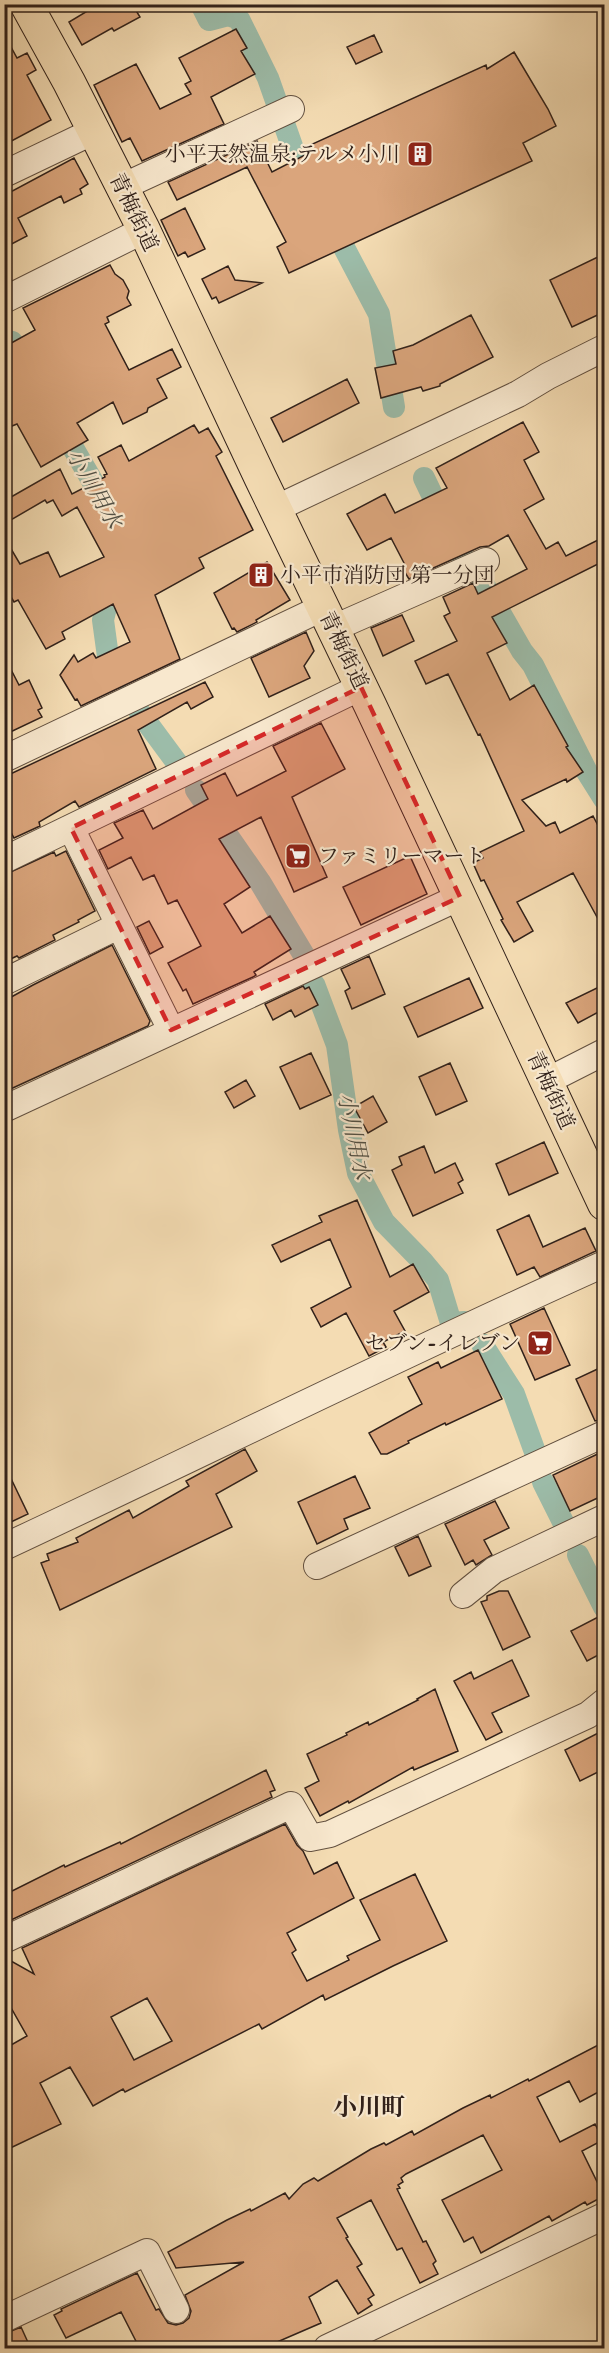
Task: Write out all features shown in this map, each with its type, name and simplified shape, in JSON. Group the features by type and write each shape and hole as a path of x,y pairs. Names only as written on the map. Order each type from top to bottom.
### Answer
{"main road":[{"name":"青梅街道","path":"26,4 144,230 604,1204"}],"street":[{"path":"122,187 284,113"},
{"path":"4,174 94,131"},
{"path":"4,300 144,230"},
{"path":"275,509 518,394 604,348"},
{"path":"4,759 329,618 475,567"},
{"path":"4,860 361,687"},
{"path":"71,828 171,1030"},
{"path":"4,1109 460,897"},
{"path":"4,982 118,926"},
{"path":"546,1081 604,1052"},
{"path":"4,1547 286,1414 474,1322 604,1264"},
{"path":"317,1566 604,1434"},
{"path":"463,1595 494,1570 604,1518"},
{"path":"4,1940 291,1805 310,1838 330,1834 588,1715 604,1702"},
{"path":"327,2349 604,2216"},
{"path":"4,2319 147,2252 176,2310"}],"highlighted area":[{"path":"361,687 460,897 171,1030 71,828"}],"building":[{"path":"99,4 132,4 140,17 114,31 112,28 82,45 69,22"},
{"path":"236,29 247,48 241,51 255,74 211,97 224,124 142,161 130,138 122,142 94,85 136,64 160,109 191,94 185,84 191,81 179,58"},
{"path":"4,34 17,58 27,53 36,70 27,75 51,120 4,145"},
{"path":"374,35 382,52 356,64 347,47"},
{"name":"小平天然温泉;テルメ小川","path":"514,52 556,126 523,143 532,161 289,273 277,247 286,242 247,167 177,200 168,182 257,141 272,172 311,152 308,146 486,65 487,69"},
{"path":"74,158 88,184 80,189 82,194 64,203 61,196 18,218 27,236 4,248 4,193 5,195"},
{"path":"185,208 205,249 188,257 185,252 178,256 161,220"},
{"path":"604,254 604,312 572,327 550,280"},
{"path":"110,265 129,291 127,298 131,305 107,317 109,322 105,324 129,370 172,349 181,367 157,379 167,398 148,408 147,412 123,424 113,402 77,423 88,440 41,467 17,424 12,426 4,412 4,347 35,330 23,308"},
{"path":"228,266 235,280 262,283 219,303 216,297 212,299 202,279"},
{"path":"471,315 493,357 440,386 423,391 421,387 381,398 375,368 396,364 393,351 413,345"},
{"path":"347,379 359,403 283,442 271,418"},
{"path":"523,422 539,452 524,460 544,499 524,510 546,549 558,542 566,556 604,537 604,561 492,617 507,643 487,653 510,700 534,685 568,746 566,747 583,772 567,782 566,779 522,800 546,826 555,822 560,833 593,816 604,837 604,930 573,873 517,902 533,931 514,942 501,920 503,919 484,880 481,881 473,863 483,858 480,852 524,831 480,734 478,735 448,674 426,684 415,661 457,641 444,616 450,613 443,597 473,583 478,594 527,569 508,535 489,546 480,547 409,579 401,566 404,563 391,538 367,550 347,514 385,494 395,513 447,488 436,468"},
{"path":"194,425 199,433 208,428 222,452 216,456 253,530 199,558 204,568 155,595 180,659 81,706 60,675 74,655 78,662 93,653 96,658 130,642 113,604 62,632 65,639 46,649 18,600 14,602 4,585 4,537 20,564 48,552 60,577 104,557 77,507 62,516 53,500 47,503 45,500 4,524 4,501 60,469 72,494 105,477 104,475 107,474 98,457 121,445 129,461"},
{"path":"267,562 290,600 237,632 234,628 232,629 214,593"},
{"path":"402,615 414,641 383,656 371,628"},
{"path":"306,632 314,651 304,666 310,678 269,697 251,658"},
{"path":"4,656 19,685 29,680 42,708 38,710 42,717 4,735"},
{"path":"205,682 213,697 191,709 187,702 138,730 156,769 79,807 75,801 39,822 40,826 14,838 4,819 4,777"},
{"path":"321,723 345,769 292,797 327,877 294,892 261,817 219,839 250,887 224,904 242,933 270,916 291,949 254,972 256,975 253,977 193,1004 186,989 183,991 168,963 201,946 177,900 168,904 154,875 143,880 131,857 108,869 99,850 123,838 114,823 143,810 153,829 208,799 201,785 225,773 237,796 286,771 273,746"},
{"path":"66,851 95,911 53,935 55,940 19,958 17,956 4,962 4,875 54,852 56,856"},
{"path":"410,856 427,894 361,925 343,887"},
{"path":"149,921 163,947 150,954 137,927"},
{"path":"112,945 150,1021 148,1026 4,1092 4,1001"},
{"path":"369,956 385,994 352,1009 345,991 350,988 341,969"},
{"path":"469,978 483,1008 418,1037 404,1007"},
{"path":"303,986 305,989 309,987 318,1005 295,1017 291,1010 273,1020 265,1004"},
{"path":"599,987 604,996 604,1009 578,1023 566,1003"},
{"path":"311,1053 331,1095 300,1109 280,1067"},
{"path":"450,1063 467,1101 436,1115 419,1077"},
{"path":"246,1080 255,1096 234,1108 225,1092"},
{"path":"373,1096 387,1122 368,1133 354,1107"},
{"path":"544,1142 558,1173 509,1195 496,1164"},
{"path":"424,1146 435,1173 455,1163 463,1180 458,1183 463,1193 413,1216 392,1170 402,1165 399,1157"},
{"path":"357,1200 390,1277 413,1264 429,1292 394,1311 405,1331 383,1342 386,1347 369,1356 346,1313 321,1327 311,1308 351,1287 330,1239 281,1262 272,1245 322,1222 319,1216"},
{"path":"529,1215 543,1247 585,1228 596,1251 540,1277 534,1267 517,1275 497,1230"},
{"path":"544,1308 570,1365 535,1380 510,1324"},
{"path":"478,1350 502,1399 446,1425 445,1423 387,1454 381,1454 369,1433 422,1404 408,1377 438,1362 441,1368"},
{"path":"604,1366 604,1419 595,1421 576,1379"},
{"path":"245,1449 257,1471 216,1494 232,1527 60,1610 41,1563 49,1560 47,1554 78,1542 76,1538 129,1510 133,1518 189,1486 186,1481"},
{"path":"604,1451 604,1495 570,1511 553,1475"},
{"path":"4,1464 28,1514 11,1522 4,1508"},
{"path":"355,1476 370,1508 344,1519 348,1529 317,1544 298,1502"},
{"path":"495,1501 509,1528 484,1540 492,1555 476,1565 473,1560 465,1565 445,1524"},
{"path":"418,1536 431,1566 409,1576 395,1547"},
{"path":"499,1591 508,1591 530,1637 503,1650 481,1602 487,1600 487,1596"},
{"path":"604,1614 604,1652 587,1661 571,1631"},
{"path":"512,1660 529,1696 492,1713 502,1732 486,1740 454,1681 471,1672 474,1679"},
{"path":"435,1689 458,1751 414,1770 413,1767 349,1803 348,1801 320,1816 305,1788 319,1781 307,1754 368,1722 369,1725"},
{"path":"604,1730 604,1769 580,1781 565,1750"},
{"path":"266,1770 275,1790 270,1792 272,1797 9,1921 4,1912 4,1895 64,1865 65,1867 120,1842 121,1844"},
{"path":"285,1824 303,1851 314,1874 337,1862 354,1898 287,1933 296,1950 292,1953 307,1981 349,1960 347,1956 380,1940 360,1900 415,1874 447,1941 325,2000 323,1995 262,2029 259,2024 125,2092 123,2089 93,2106 70,2067 40,2083 61,2124 4,2151 4,2049 27,2036 10,2006 4,2009 4,1957 34,1974 22,1948","holes":["147,1998 172,2041 134,2060 111,2017"]},
{"path":"604,2042 604,2089 580,2102 569,2081 537,2097 560,2142 595,2124 603,2140 582,2151 604,2196 587,2205 585,2202 552,2221 549,2216 481,2253 473,2237 464,2242 442,2200 502,2170 483,2135 406,2174 401,2178 403,2182 398,2185 400,2188 397,2189 423,2242 426,2241 436,2261 433,2264 438,2274 420,2283 402,2248 397,2250 371,2200 337,2218 362,2264 357,2267 374,2295 368,2299 372,2305 358,2314 337,2280 309,2297 321,2323 261,2349 140,2349 121,2312 66,2338 54,2315 62,2311 61,2309 137,2273 156,2310 159,2309 168,2323 176,2325 183,2323 189,2318 191,2311 185,2295 244,2262 176,2268 168,2252 227,2220 250,2209 251,2211 285,2193 289,2199 303,2184 314,2178 318,2181 371,2149 384,2143 386,2145 412,2131 414,2135 463,2108 490,2095 491,2098 528,2079 529,2081"},
{"path":"21,2327 31,2349 4,2349 4,2334"}],"waterway":[{"path":"201,4 209,20 228,15 239,19 268,78 293,149 312,186"},
{"path":"330,221 379,314 394,407"},
{"name":"小川用水","path":"4,340 12,342 27,367"},
{"name":"小川用水","path":"58,422 108,508"},
{"path":"424,478 460,553 480,578 522,651 533,665 587,772 604,799"},
{"name":"小川用水","path":"113,578 103,620 109,664 118,678"},
{"name":"小川用水","path":"140,713 177,763"},
{"name":"小川用水","path":"196,790 260,882 305,957"},
{"name":"小川用水","path":"314,984 337,1045 349,1130 358,1173 384,1222 438,1280 451,1323 465,1322"},
{"name":"小川用水","path":"482,1344 514,1394 535,1452"},
{"name":"小川用水","path":"543,1482 563,1522"},
{"name":"小川用水","path":"578,1555 604,1607"}],"place":[{"name":"小平天然温泉;テルメ小川","path":"420,154"},
{"name":"小平市消防団 第一分団","path":"261,575"},
{"name":"ファミリーマート","path":"298,856"},
{"name":"セブン-イレブン","path":"540,1343"}],"district":[{"name":"小川町","path":"369,2107"}]}
